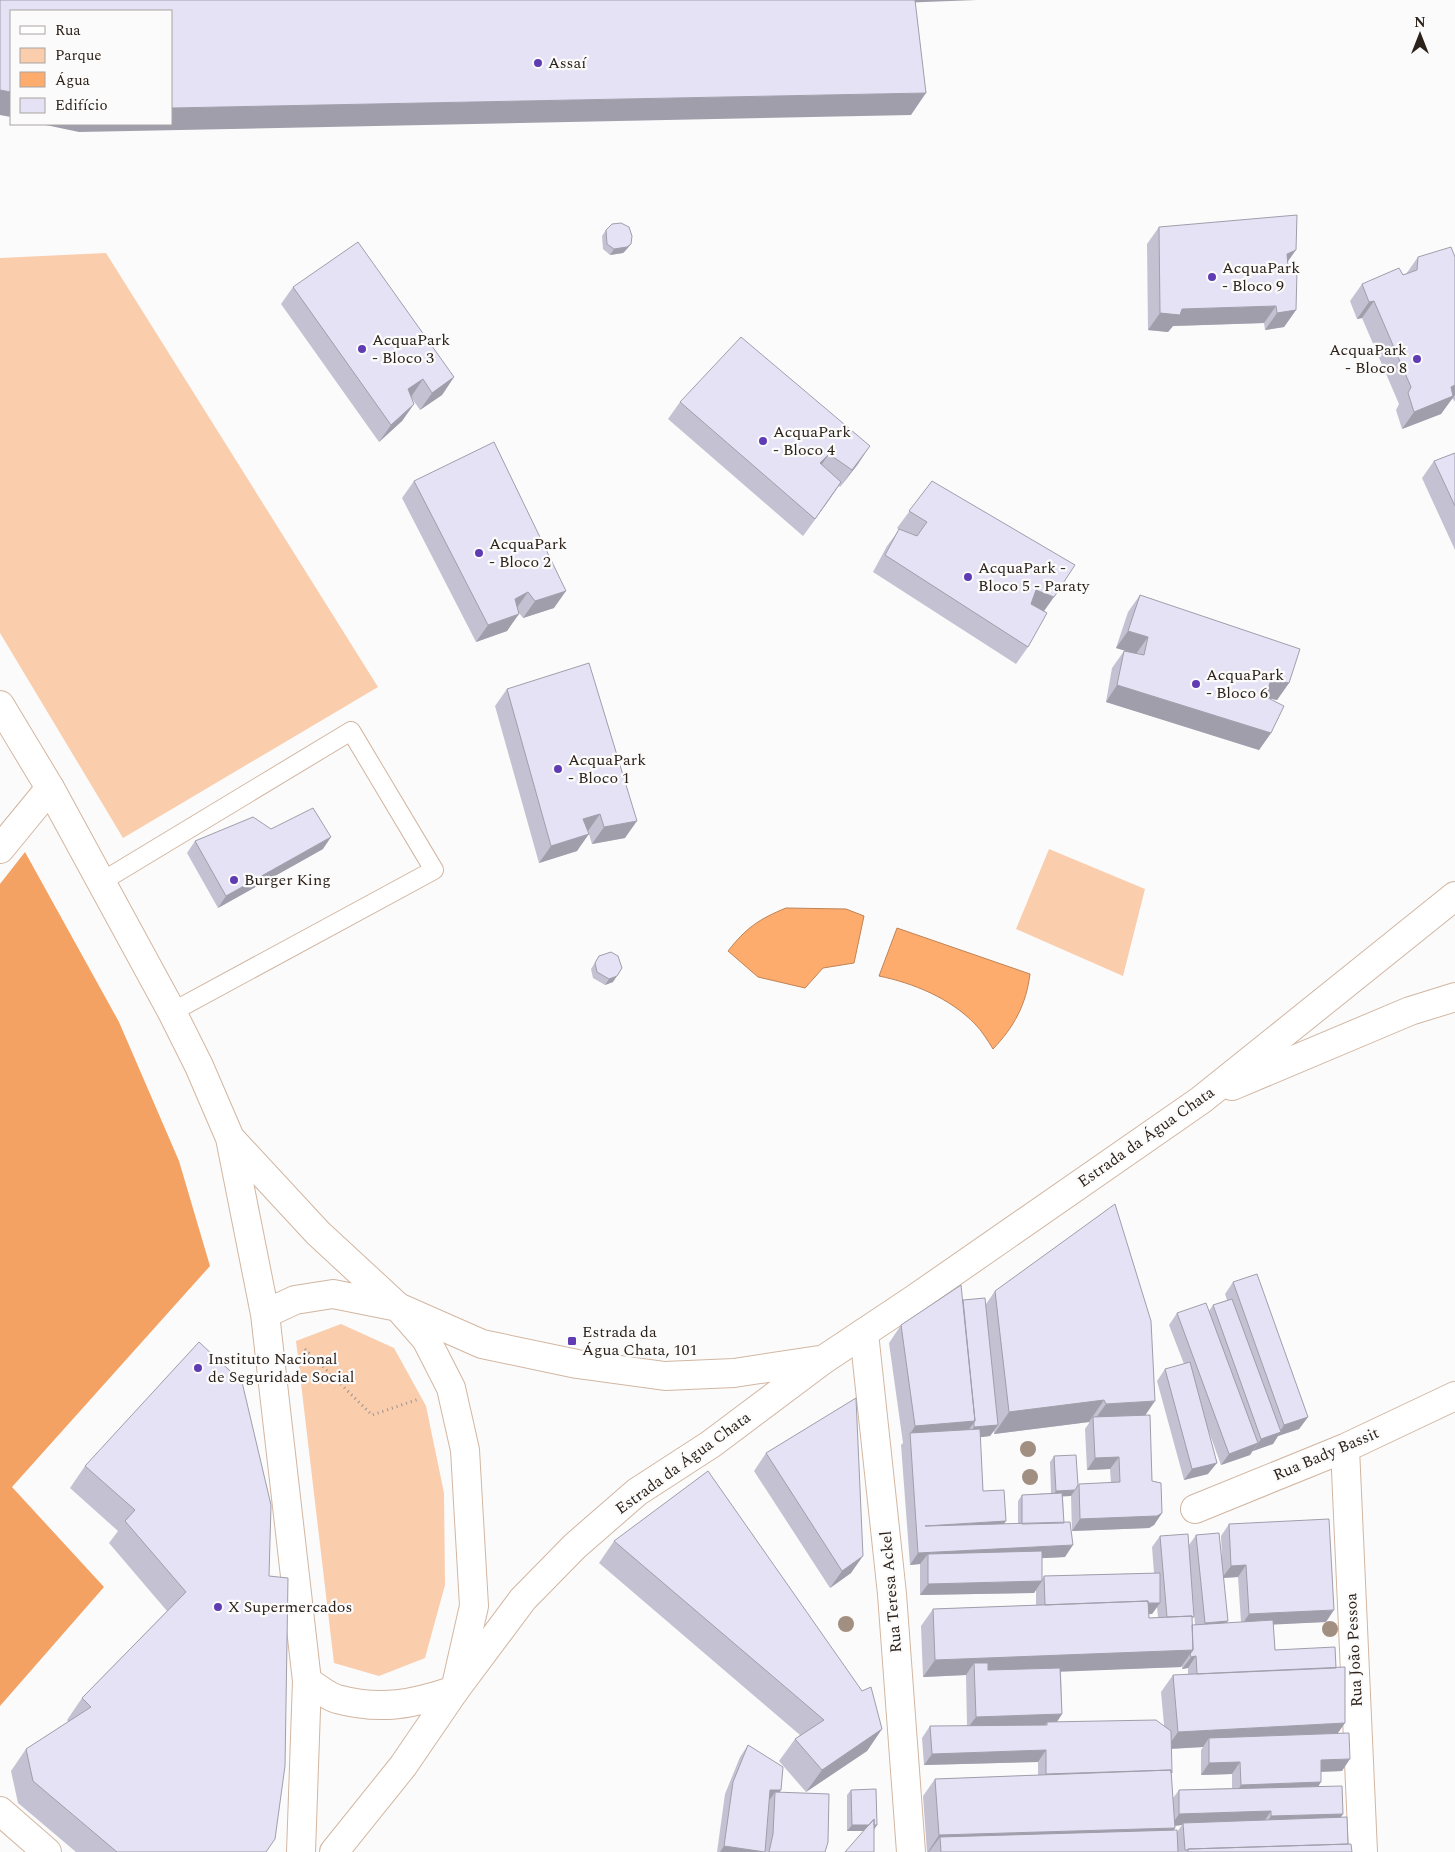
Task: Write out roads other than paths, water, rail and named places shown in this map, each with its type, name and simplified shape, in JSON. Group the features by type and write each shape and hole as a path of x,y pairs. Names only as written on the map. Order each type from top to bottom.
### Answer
{"street":[{"path":"0,705 50,788 172,1012 199,1066 230,1138 265,1314 307,1681 301,1852"},
{"path":"0,849 50,788"},
{"name":"Estrada da Água Chata","path":"334,1852 403,1766 455,1690 524,1599 575,1546 637,1492 711,1444 823,1360 1201,1100 1455,896"},
{"path":"1201,1100 1410,1011 1455,997"},
{"path":"230,1138 318,1233 398,1307 426,1339 451,1388 465,1450 474,1606 455,1690 419,1702 397,1705 365,1704 336,1698 307,1681"},
{"path":"265,1314 294,1300 333,1294 398,1307"},
{"name":"Estrada da Água Chata","path":"398,1307 482,1344 577,1364 665,1376 734,1373 823,1360"},
{"name":"Rua Teresa Ackel","path":"864,1333 892,1594 912,1852"},
{"name":"Rua Bady Bassit","path":"1195,1509 1345,1448 1455,1396"},
{"name":"Rua João Pessoa","path":"1345,1448 1363,1852"},
{"path":"0,1810 47,1852"}],"lane":[{"path":"101,882 352,731 434,870 172,1012"}],"water":[{"path":"786,908 846,909 864,916 854,963 823,968 805,988 758,977 728,951 754,925"},
{"path":"897,928 1030,974 1018,1015 993,1049 978,1027 943,999 918,987 879,976"}],"place":[{"name":"Assaí","path":"538,63"},
{"name":"AcquaPark - Bloco 9","path":"1212,277"},
{"name":"AcquaPark - Bloco 3","path":"362,349"},
{"name":"AcquaPark - Bloco 8","path":"1417,359"},
{"name":"AcquaPark - Bloco 4","path":"763,441"},
{"name":"AcquaPark - Bloco 2","path":"479,553"},
{"name":"AcquaPark - Bloco 5 - Paraty","path":"968,577"},
{"name":"AcquaPark - Bloco 6","path":"1196,684"},
{"name":"AcquaPark - Bloco 1","path":"558,769"},
{"name":"Burger King","path":"234,880"},
{"name":"Estrada da Água Chata, 101","path":"572,1341"},
{"name":"Instituto Nacional de Seguridade Social","path":"198,1368"},
{"name":"X Supermercados","path":"218,1607"}]}
